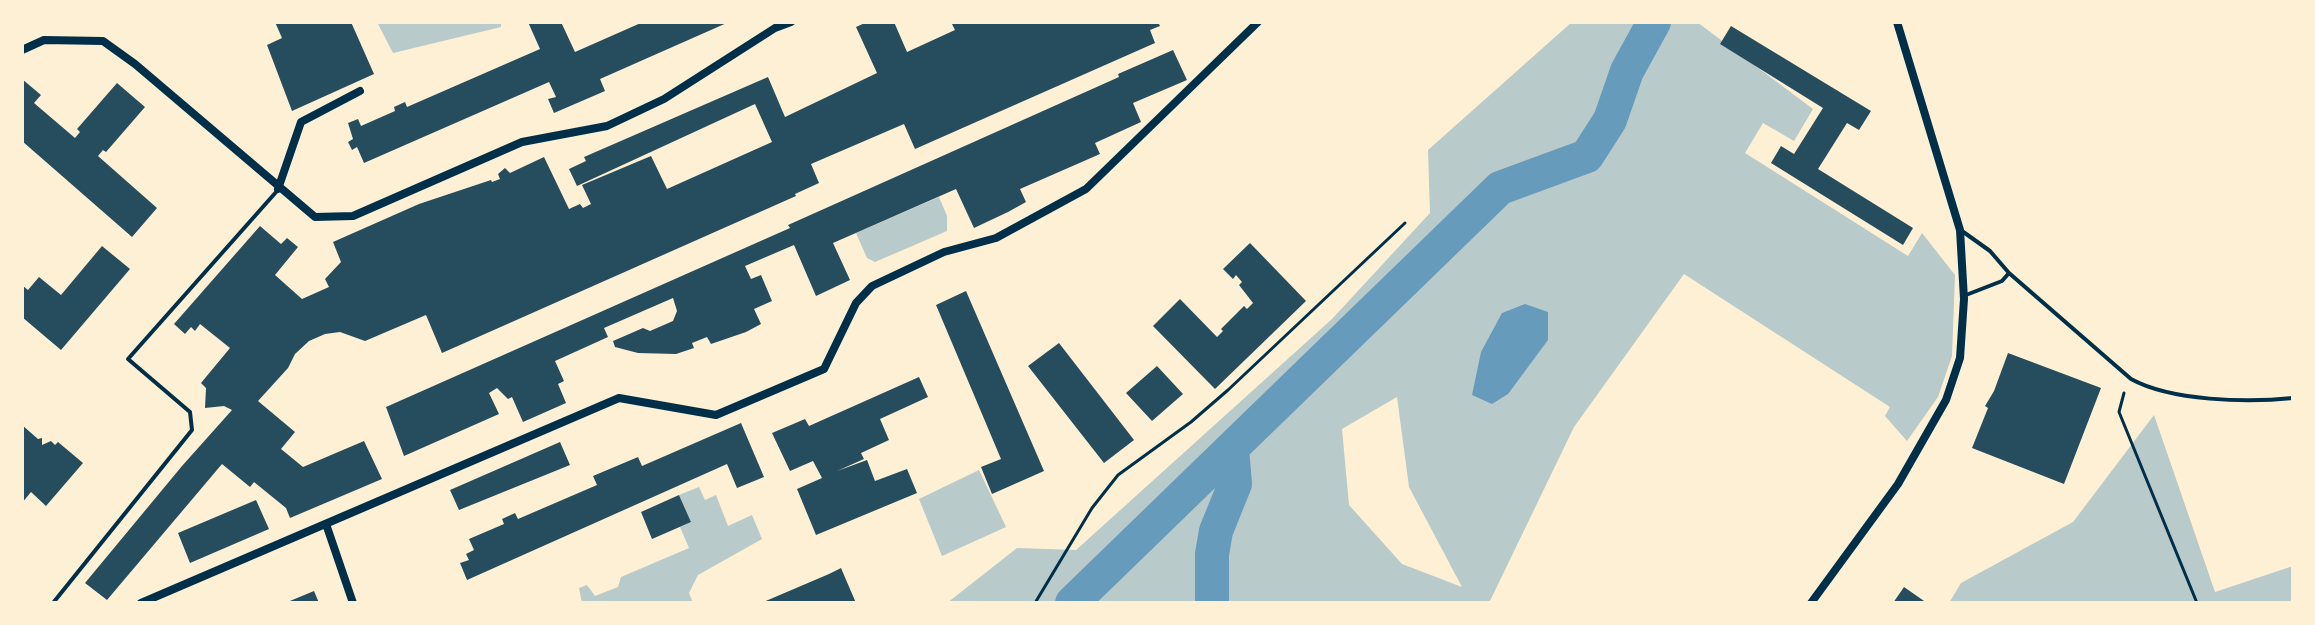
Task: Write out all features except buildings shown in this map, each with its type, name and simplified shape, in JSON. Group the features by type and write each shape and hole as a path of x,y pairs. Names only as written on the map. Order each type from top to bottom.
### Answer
{"street":[{"path":"22,50 44,40 103,41 135,64 278,189 315,217 353,216 522,142 607,126 664,99 775,28 791,22"},
{"path":"141,603 619,398 716,415 824,369 856,303 872,286 944,252 996,238 1086,189 1258,22"},
{"path":"1811,603 1898,484 1946,400 1960,358 1963,296 1960,230 1897,22"},
{"path":"278,189 301,122 360,91"},
{"path":"326,524 353,603"}],"lane":[{"path":"53,603 192,430 190,412 128,359 278,189"},
{"path":"1960,230 1990,251 2009,273 2131,379 2151,390 2254,402 2293,398"},
{"path":"1963,296 2002,281 2009,273"}],"path":[{"path":"1035,603 1092,508 1118,475 1191,422 1228,390 1405,223"},
{"path":"2124,393 2119,412 2197,603"}],"shaded area":[{"path":"377,22 501,22 501,27 393,53"},
{"path":"1572,22 1697,22 1813,109 1794,141 1763,123 1745,153 1908,256 1922,233 1955,275 1952,356 1938,397 1907,441 1885,416 1890,407 1684,274 1574,427 1489,603 947,603 1017,548 1076,550 1332,319 1430,213 1428,150","holes":["1397,397 1409,487 1462,587 1402,564 1349,505 1342,429"]},
{"path":"939,197 947,216 947,231 875,262 867,258 856,233"},
{"path":"2154,415 2215,592 2293,566 2293,603 1949,603 1961,583 2073,522"},
{"path":"979,470 1006,527 942,556 919,499"},
{"path":"699,487 705,500 716,495 728,526 752,515 762,539 698,575 689,593 693,603 582,603 579,588 587,585 595,596 618,587 621,577 689,548 680,527 691,522 679,495"}],"water":[{"path":"1525,304 1548,312 1548,340 1508,394 1492,404 1472,395 1481,352 1502,313"}],"waterway":[{"path":"1072,603 1500,188 1587,156 1610,120 1627,71 1654,22"},
{"path":"1212,603 1212,554 1216,531 1235,484 1232,448"}]}
